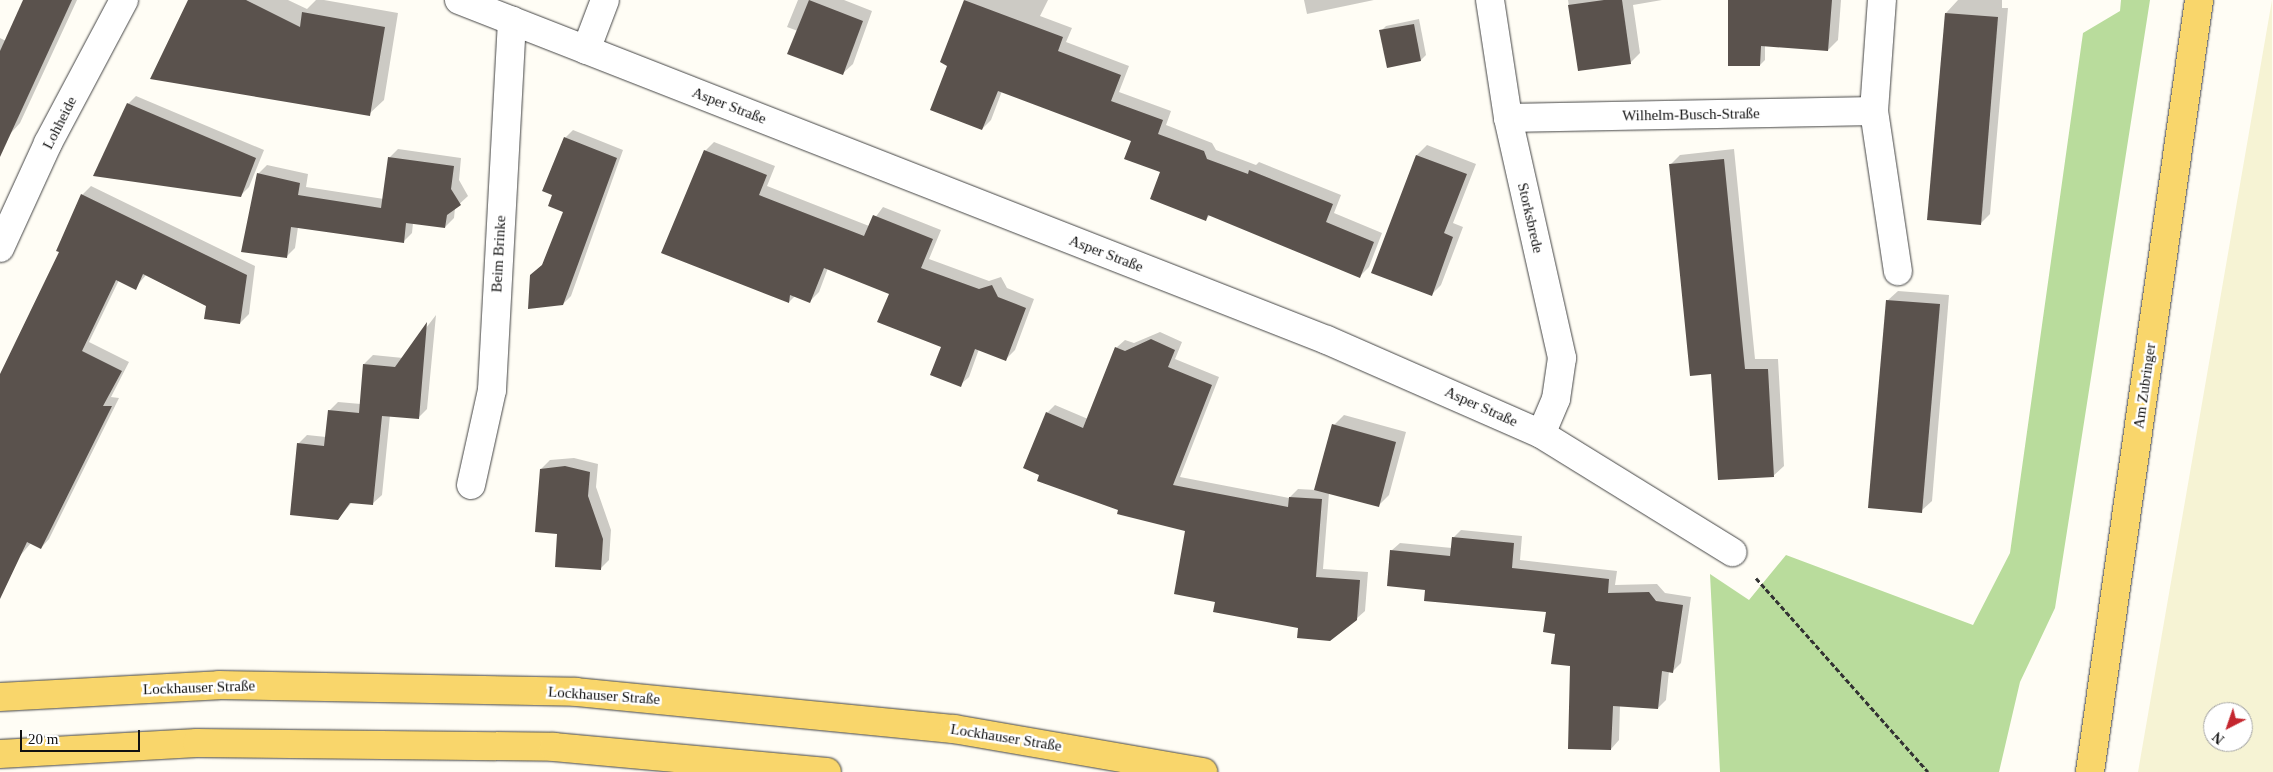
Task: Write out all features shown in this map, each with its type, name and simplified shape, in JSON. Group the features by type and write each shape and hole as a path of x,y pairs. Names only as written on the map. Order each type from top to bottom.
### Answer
{"main road":[{"name":"Am Zubringer","path":"2090,772 2199,0"},
{"name":"Lockhauser Straße","path":"0,697 219,686 576,692 954,729 1203,772"},
{"path":"0,754 197,743 554,747 828,772"}],"street":[{"name":"Lohheide","path":"0,248 48,143 124,0"},
{"name":"Asper Straße","path":"459,0 1328,340 1541,434 1732,552"},
{"path":"586,50 605,0"},
{"name":"Storksbrede","path":"1490,0 1508,118 1562,358 1556,399 1541,434"},
{"path":"1882,0 1874,111 1898,271"},
{"name":"Beim Brinke","path":"471,485 492,390 512,21"},
{"name":"Wilhelm-Busch-Straße","path":"1508,118 1874,111"}],"path":[{"path":"1732,552 1928,772"}],"shaded area":[{"path":"2272,0 2273,772 2138,772"}],"green space":[{"path":"2121,0 2150,0 2055,608 2020,682 1999,772 1720,772 1710,574 1749,600 1786,555 1973,625 2010,553 2083,33 2120,11"}],"building":[{"path":"23,0 72,0 0,157 0,51"},
{"path":"188,0 246,0 300,27 302,12 385,27 370,116 150,79"},
{"path":"809,0 863,21 843,75 787,54"},
{"path":"964,0 1063,37 1058,51 1121,75 1111,101 1163,120 1158,134 1204,151 1207,159 1248,174 1249,170 1333,204 1326,222 1374,242 1360,278 1208,215 1206,221 1150,199 1160,172 1124,159 1131,141 998,91 982,130 930,110 947,66 940,62"},
{"path":"1604,0 1622,0 1631,64 1578,71 1568,5"},
{"path":"1728,0 1832,0 1828,51 1761,46 1760,66 1728,66"},
{"path":"1945,13 1998,17 1981,225 1927,220"},
{"path":"1414,24 1421,61 1387,68 1379,30"},
{"path":"127,103 256,158 241,197 93,176"},
{"path":"564,137 617,158 563,305 528,309 530,275 542,265 563,212 548,206 552,195 542,191"},
{"path":"704,150 767,175 759,195 864,236 873,215 933,239 921,268 979,289 992,285 998,297 1026,308 1006,361 975,349 961,387 930,375 941,347 877,322 889,294 824,268 810,303 790,295 789,303 661,253"},
{"path":"1416,155 1467,174 1444,233 1453,237 1432,296 1371,273"},
{"path":"388,157 454,166 451,189 461,205 447,215 445,228 406,223 404,243 291,227 287,258 241,252 257,173 300,183 298,195 381,208"},
{"path":"1724,159 1745,369 1768,369 1774,477 1718,480 1711,374 1690,376 1669,164"},
{"path":"81,194 247,275 240,324 204,319 206,306 143,274 136,290 116,280 82,351 122,371 103,406 112,406 41,549 27,542 0,599 0,374 59,252 56,251"},
{"path":"1886,300 1940,304 1922,513 1868,508"},
{"path":"427,322 419,419 382,416 373,505 350,503 338,520 290,515 297,443 324,446 328,410 359,413 363,364 395,367"},
{"path":"1151,339 1175,350 1168,367 1212,385 1173,485 1288,507 1289,497 1322,499 1316,577 1360,580 1357,620 1330,641 1297,638 1298,628 1213,612 1215,602 1174,594 1185,531 1117,514 1118,510 1037,481 1039,475 1023,468 1046,412 1083,428 1115,347 1125,351"},
{"path":"1332,424 1396,442 1379,507 1314,490"},
{"path":"565,466 590,472 588,496 603,539 601,570 555,567 557,534 535,532 540,469"},
{"path":"1452,537 1514,543 1512,568 1609,579 1608,593 1649,592 1656,601 1683,605 1673,673 1662,671 1658,709 1613,706 1611,750 1568,749 1570,666 1551,664 1555,634 1543,632 1546,612 1424,601 1425,590 1387,586 1390,550 1450,556"}]}
